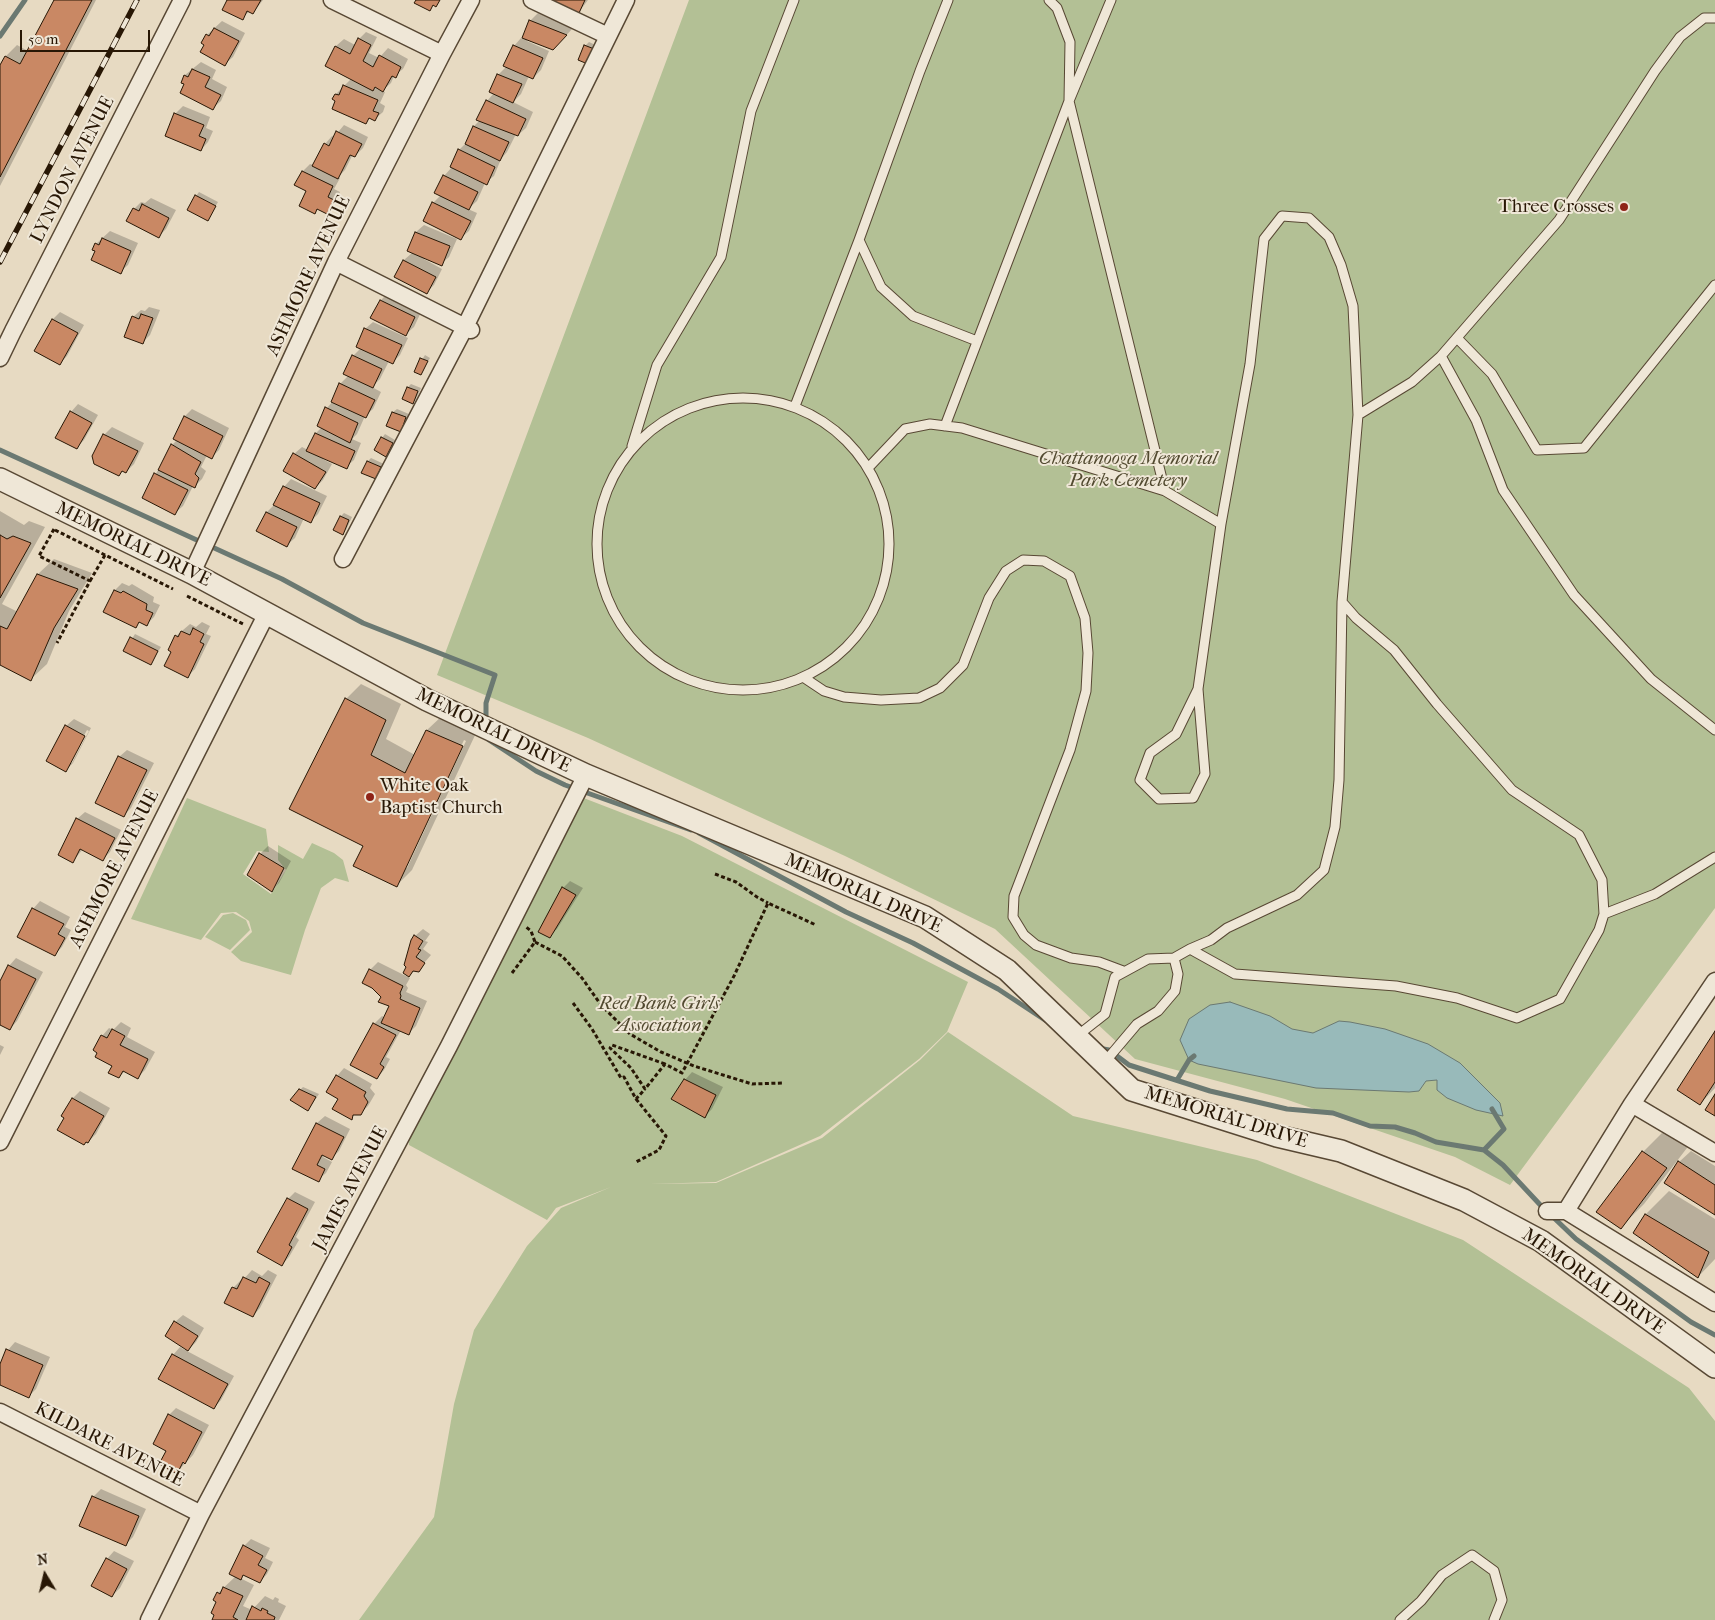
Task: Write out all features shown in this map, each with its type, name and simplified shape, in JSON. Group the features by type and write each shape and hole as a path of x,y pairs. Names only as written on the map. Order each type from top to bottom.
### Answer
{"street":[{"name":"LYNDON AVENUE","path":"0,358 182,0"},
{"path":"332,0 442,54"},
{"name":"ASHMORE AVENUE","path":"192,573 336,262 471,0"},
{"path":"532,0 608,36"},
{"path":"344,559 468,329 626,0"},
{"path":"336,262 468,329"},
{"name":"MEMORIAL DRIVE","path":"0,479 192,573 427,700 586,775 924,917 1007,970 1132,1090 1277,1136 1341,1151 1464,1200 1541,1241 1715,1367"},
{"name":"ASHMORE AVENUE","path":"0,1142 267,614"},
{"name":"JAMES AVENUE","path":"149,1620 201,1514 449,1046 586,775"},
{"path":"1566,1211 1632,1104 1715,982"},
{"path":"1632,1104 1715,1153"},
{"path":"1547,1211 1566,1211 1715,1303"},
{"name":"KILDARE AVENUE","path":"0,1412 201,1514"}],"lane":[{"path":"632,446 665,419 704,402 746,396 795,406 834,428 869,467 888,513 890,563 875,611 845,651 806,679 748,691 691,682 643,652 609,606 596,552 604,495 632,446 657,365 722,257 751,111 794,0"},
{"path":"795,406 948,0"},
{"path":"1048,0 1057,8 1070,42 1069,101 1165,491"},
{"path":"945,426 1069,101 1111,0"},
{"path":"1358,415 1412,382 1441,356 1559,220 1650,79 1680,37 1704,18 1715,18"},
{"path":"1076,1036 1105,1014 1115,976 1148,958 1174,958 1211,940 1227,928 1297,894 1324,870 1334,827 1339,780 1342,602 1358,415 1353,306 1341,265 1329,237 1309,218 1282,216 1264,239 1250,364 1221,524 1198,689 1205,774 1193,798 1159,799 1140,780 1150,753 1176,734 1198,689"},
{"path":"859,240 881,287 913,316 977,341"},
{"path":"1457,338 1492,374 1538,450 1584,448 1715,285"},
{"path":"1441,356 1476,420 1503,490 1574,595 1651,679 1715,730"},
{"path":"869,467 905,429 930,424 962,428 1165,491 1221,524"},
{"path":"806,679 824,692 844,697 881,700 919,698 940,688 963,665 989,598 1006,570 1023,560 1044,561 1070,576 1085,618 1088,653 1086,691 1070,750 1042,818 1014,896 1013,917 1024,936 1036,945 1071,958 1098,962 1123,971"},
{"path":"1190,949 1235,974 1396,986 1457,998 1516,1018 1560,999 1599,930 1604,914 1602,880 1579,835 1512,790 1437,704 1394,650 1356,618 1342,602"},
{"path":"1604,914 1655,894 1715,857"},
{"path":"1104,1063 1137,1024 1158,1011 1175,990 1178,974 1174,958"},
{"path":"1400,1620 1420,1601 1442,1575 1472,1555 1494,1571 1502,1600 1494,1620"}],"path":[{"path":"46,525 173,589"},
{"path":"54,529 39,556 90,581"},
{"path":"58,644 105,555"},
{"path":"187,596 246,626"},
{"path":"715,874 736,882 768,903 816,925"},
{"path":"645,1088 631,1068 610,1048 612,1045 682,1072 734,976 768,903"},
{"path":"514,918 531,931 535,942 562,956 582,978 601,1005 630,1034 661,1052 687,1063 752,1084 782,1083"},
{"path":"512,973 535,942"},
{"path":"573,1003 592,1029 620,1078 624,1077 636,1099 666,1136 659,1150 636,1162"},
{"path":"636,1099 665,1064"}],"green space":[{"name":"Chattanooga Memorial Park Cemetery","path":"689,0 1715,0 1715,908 1510,1185 1455,1157 1285,1099 1135,1059 995,929 845,856 588,738 437,675"},
{"name":"Red Bank Girls Association","path":"581,797 682,836 968,982 947,1032 919,1059 820,1136 716,1182 650,1184 716,1183 822,1138 920,1060 948,1032 1073,1116 1257,1160 1463,1240 1689,1388 1715,1421 1715,1620 359,1620 434,1517 454,1404 474,1330 527,1246 561,1208 611,1187 556,1208 547,1220 409,1145 408,1134"},
{"path":"187,798 266,829 269,852 257,851 243,874 271,894 286,870 278,860 278,845 303,859 312,843 334,853 343,860 349,882 335,878 321,888 291,975 241,961 231,952 252,932 249,921 236,912 221,913 201,940 131,919"},
{"path":"233,913 246,920 250,930 230,950 205,937 223,915"}],"water":[{"path":"1230,1002 1270,1016 1292,1029 1313,1033 1339,1021 1350,1022 1385,1029 1428,1044 1460,1063 1500,1103 1503,1116 1476,1110 1447,1098 1437,1090 1437,1080 1426,1081 1419,1091 1409,1092 1316,1088 1198,1064 1189,1060 1180,1040 1189,1019 1210,1005"}],"building":[{"path":"54,0 92,0 0,177 0,65 5,56 20,64"},
{"path":"227,0 261,0 253,14 247,11 243,20 222,10"},
{"path":"416,0 440,0 436,7 433,5 430,11 414,3"},
{"path":"549,0 585,0 579,13"},
{"path":"529,20 567,35 553,50 522,38"},
{"path":"214,28 239,41 225,66 200,52 204,45 201,43 206,34 209,36"},
{"path":"358,38 371,45 363,61 373,67 379,55 401,67 396,78 392,76 383,92 375,87 373,91 325,66 335,46 350,54"},
{"path":"513,45 543,58 533,79 503,66"},
{"path":"584,45 602,52 595,67 578,60"},
{"path":"192,69 210,77 205,87 221,95 213,110 180,93 184,84 181,83 184,75 188,77"},
{"path":"497,74 522,84 513,103 489,92"},
{"path":"343,85 378,100 373,111 379,113 375,121 369,118 366,124 332,109 335,101 332,99 335,94 339,95"},
{"path":"486,100 526,119 518,136 476,120"},
{"path":"174,113 204,125 199,136 206,139 201,151 165,136"},
{"path":"473,126 509,142 500,161 465,144"},
{"path":"336,131 362,144 355,157 350,155 338,179 312,166 324,143 329,146"},
{"path":"458,149 495,167 487,185 450,167"},
{"path":"302,171 333,186 328,197 334,200 327,214 317,209 315,214 299,206 306,191 294,185"},
{"path":"443,175 478,192 469,210 434,193"},
{"path":"195,195 216,206 208,221 187,210"},
{"path":"432,202 471,221 461,240 423,221"},
{"path":"142,204 169,218 159,238 126,221 133,208 139,211"},
{"path":"415,232 450,246 442,266 407,251"},
{"path":"102,238 131,251 121,274 91,260 95,251 92,250 95,243 99,245"},
{"path":"403,260 436,277 427,294 394,277"},
{"path":"380,300 415,317 406,336 370,318"},
{"path":"141,314 153,318 143,344 124,337 132,316 139,319"},
{"path":"52,319 78,333 60,365 34,351"},
{"path":"364,328 402,345 393,364 356,347"},
{"path":"352,355 382,369 373,388 343,374"},
{"path":"420,358 428,361 421,375 414,372"},
{"path":"339,383 375,400 366,418 331,402"},
{"path":"407,387 418,391 413,404 402,399"},
{"path":"325,407 358,423 350,443 317,426"},
{"path":"70,411 92,423 77,449 55,438"},
{"path":"392,412 406,417 401,432 386,426"},
{"path":"184,416 223,436 212,459 173,439"},
{"path":"315,433 355,451 347,469 306,451"},
{"path":"103,434 138,451 126,473 122,471 119,476 94,464 92,456"},
{"path":"381,437 393,443 386,457 374,450"},
{"path":"171,444 201,462 195,474 199,478 195,488 158,470"},
{"path":"293,453 326,472 315,489 283,471"},
{"path":"367,461 381,467 376,479 361,473"},
{"path":"154,473 188,490 175,515 142,498"},
{"path":"283,486 320,503 311,523 273,505"},
{"path":"266,512 297,527 287,547 256,531"},
{"path":"340,516 349,520 343,535 333,530"},
{"path":"0,535 7,539 13,536 31,543 0,598"},
{"path":"37,574 78,589 54,628 31,681 0,665 0,626 7,629"},
{"path":"114,590 121,593 123,591 147,604 146,610 153,613 147,626 139,622 136,628 103,612"},
{"path":"193,628 204,634 200,642 204,644 188,678 164,666 171,652 168,650 175,635 178,637 181,631 190,635"},
{"path":"130,637 158,651 151,665 123,651"},
{"path":"345,698 386,720 371,755 405,773 426,730 463,746 397,887 353,866 363,846 289,809"},
{"path":"65,725 85,736 66,772 46,761"},
{"path":"118,756 147,770 124,817 95,803"},
{"path":"76,818 115,838 103,861 80,849 73,863 58,855"},
{"path":"259,853 284,868 272,892 247,875"},
{"path":"562,887 576,895 550,938 538,932"},
{"path":"32,908 64,924 58,934 65,938 55,956 17,937"},
{"path":"414,935 423,941 418,949 421,950 416,957 425,963 419,972 413,971 409,977 403,973"},
{"path":"8,965 36,979 10,1030 0,1025 0,981"},
{"path":"369,969 403,986 400,999 420,1008 409,1035 381,1023 389,1006 378,1002 381,997 372,988 362,983"},
{"path":"373,1023 396,1035 380,1064 384,1067 377,1079 350,1065"},
{"path":"112,1029 125,1036 120,1045 148,1059 138,1079 123,1071 119,1078 108,1073 112,1066 95,1057 97,1053 93,1050 101,1035 107,1038"},
{"path":"1715,1031 1715,1082 1700,1105 1677,1090"},
{"path":"336,1075 366,1092 364,1096 368,1102 361,1115 353,1115 352,1120 332,1109 338,1099 326,1092"},
{"path":"684,1079 716,1095 705,1118 671,1099"},
{"path":"299,1089 316,1097 308,1111 290,1100"},
{"path":"1715,1094 1715,1116 1705,1110"},
{"path":"72,1098 104,1116 88,1143 86,1142 84,1145 57,1130 64,1118 61,1116"},
{"path":"316,1123 344,1137 332,1160 322,1155 317,1165 325,1169 319,1182 292,1169"},
{"path":"1642,1151 1667,1168 1621,1229 1596,1212"},
{"path":"1678,1161 1715,1185 1715,1215 1664,1183"},
{"path":"287,1198 308,1209 289,1245 292,1247 282,1266 257,1252"},
{"path":"1645,1214 1709,1252 1698,1278 1633,1233"},
{"path":"243,1277 256,1283 259,1277 270,1283 253,1317 224,1303 232,1287 237,1289"},
{"path":"174,1321 198,1336 188,1351 165,1336"},
{"path":"6,1349 43,1365 29,1398 0,1385 0,1364"},
{"path":"172,1354 228,1384 214,1409 158,1379"},
{"path":"168,1414 202,1432 185,1464 183,1462 177,1474 159,1464 166,1451 153,1444"},
{"path":"92,1496 139,1516 126,1546 79,1526"},
{"path":"243,1545 263,1556 258,1565 267,1570 260,1583 243,1575 241,1580 229,1574"},
{"path":"106,1558 127,1569 112,1597 91,1586"},
{"path":"223,1587 243,1596 233,1617 238,1620 212,1620 214,1615 211,1613 216,1602 213,1600 217,1592 220,1594"},
{"path":"252,1606 261,1611 262,1608 268,1611 267,1613 275,1617 274,1620 246,1620"}],"waterway":[{"path":"0,36 25,0"},
{"path":"0,450 282,579 363,623 495,675 486,703 486,721"},
{"path":"489,740 536,771 565,785 691,830"},
{"path":"699,833 846,912 913,943 998,989 1045,1020"},
{"path":"1098,1048 1109,1050 1129,1065 1210,1091 1287,1109 1333,1113 1370,1126 1395,1127 1436,1142 1484,1150 1503,1165 1545,1210"},
{"path":"1177,1080 1189,1060 1194,1056"},
{"path":"1484,1150 1504,1129 1492,1109"},
{"path":"1552,1216 1576,1239 1691,1322 1715,1335"}],"railway":[{"path":"0,262 137,0"}],"place":[{"name":"Three Crosses","path":"1624,207"},
{"name":"White Oak Baptist Church","path":"370,797"}]}
